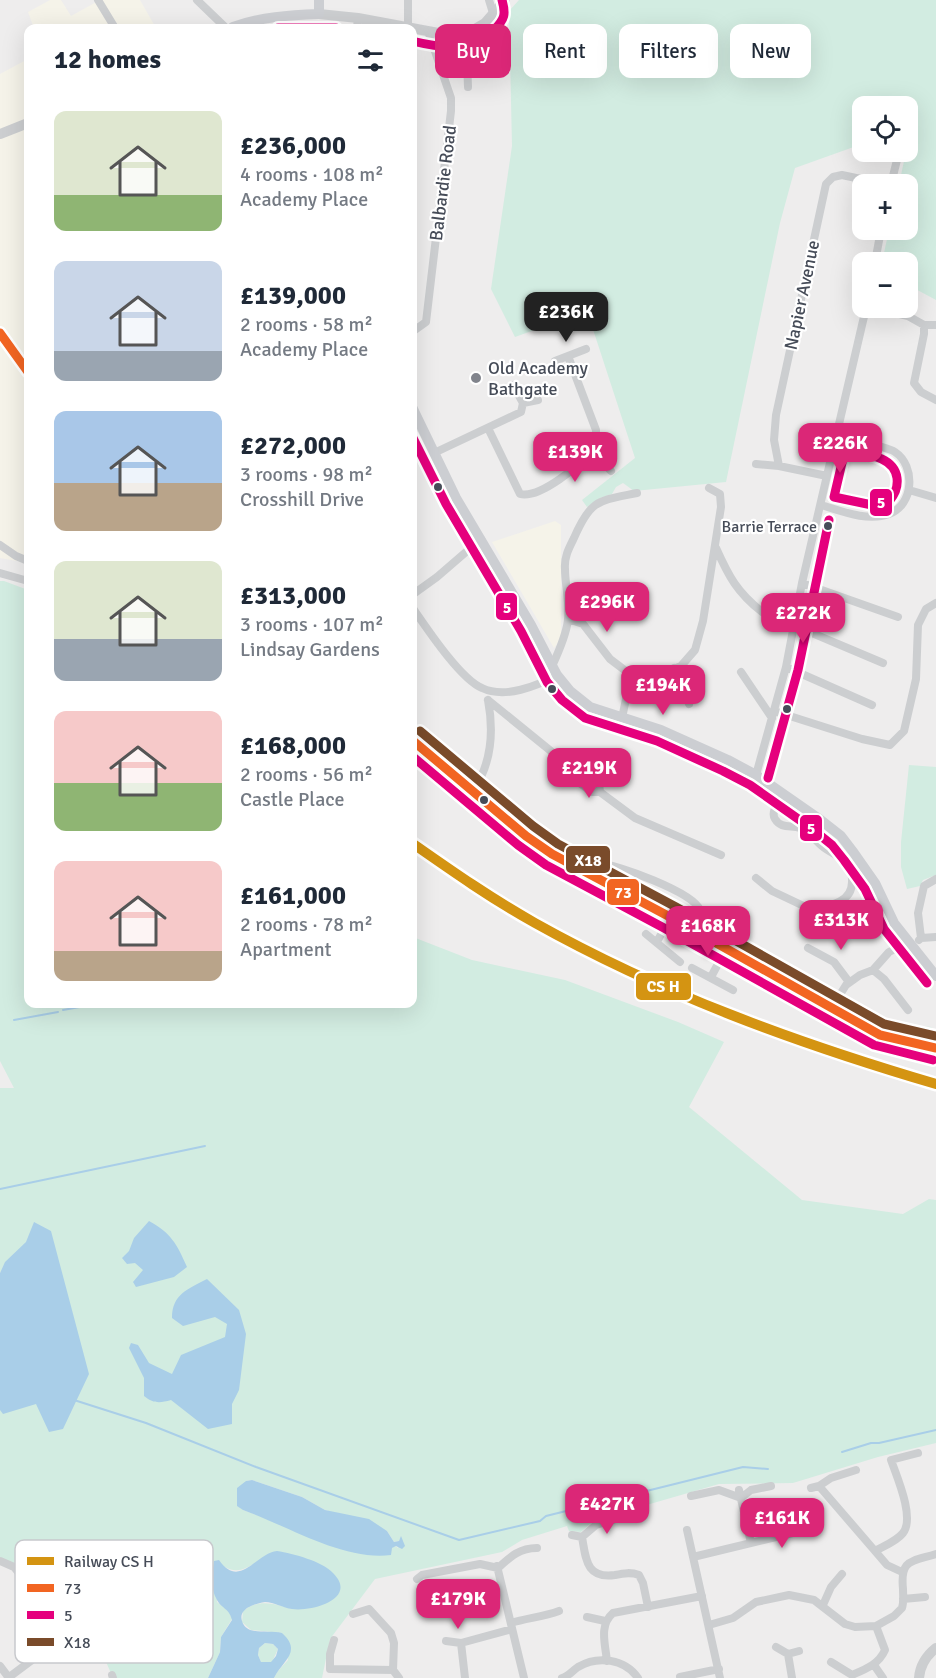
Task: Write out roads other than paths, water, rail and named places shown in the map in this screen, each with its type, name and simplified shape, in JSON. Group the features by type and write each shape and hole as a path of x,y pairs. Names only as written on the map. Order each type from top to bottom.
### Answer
{"main road":[{"path":"246,24 267,19 319,14 319,0"},
{"path":"0,333 24,358"},
{"path":"417,417 456,498 570,691 590,706 661,730 756,775 841,836 875,883 894,923 936,976"},
{"path":"417,744 526,836 552,854 670,917 880,1035 936,1048"}],"street":[{"path":"98,0 113,24"},
{"path":"197,0 225,24"},
{"path":"408,0 408,24"},
{"path":"489,0 493,13"},
{"path":"483,24 505,0"},
{"path":"319,14 357,23"},
{"path":"417,29 435,32"},
{"name":"Balbardie Road","path":"417,328 426,322 451,111 451,98 428,31"},
{"path":"467,78 468,87"},
{"path":"0,134 24,125"},
{"name":"Napier Avenue","path":"779,466 774,440 776,415 826,184 833,177 842,175 852,177"},
{"path":"756,775 786,667 802,584 864,318"},
{"path":"912,318 924,325 936,325"},
{"path":"924,325 914,383 921,392 936,400"},
{"path":"555,360 586,349"},
{"path":"488,428 518,491 524,495 559,480 591,451 596,437 596,430 568,356"},
{"path":"434,453 521,412 523,404 513,385"},
{"path":"523,404 538,400"},
{"path":"821,505 852,514 869,516 889,514 901,506 909,490 909,474 904,460 893,451 836,436"},
{"path":"591,451 611,471"},
{"path":"756,464 779,466 827,476"},
{"path":"568,620 583,624 610,659 631,675 659,675 681,666 695,650 703,621 716,547 721,507 720,494 709,488"},
{"path":"909,490 936,498"},
{"path":"482,688 509,692 529,687 555,669 568,620 564,566 567,552 584,514 602,500 622,494 637,493"},
{"path":"417,591 437,577 481,539"},
{"path":"0,545 24,559"},
{"path":"716,547 728,576 745,598 762,612 883,663"},
{"path":"0,573 24,580"},
{"path":"802,584 898,617"},
{"path":"741,672 773,714 890,745 904,730 914,689 918,625 926,609 936,603"},
{"path":"417,614 437,643 482,688 488,700 490,747 486,765 473,791"},
{"path":"786,667 872,705"},
{"path":"674,668 689,704"},
{"path":"622,718 631,675"},
{"path":"488,700 573,769 581,769 599,783 600,792 635,818 720,855"},
{"path":"756,878 772,891 810,909 845,899 850,892 852,873 847,862 822,847 801,828 783,826 775,820 775,808 784,794"},
{"path":"581,870 589,864 598,863 643,877 684,895 700,910 702,919 698,933"},
{"path":"921,938 918,913 924,886 936,879"},
{"path":"657,942 670,917"},
{"path":"646,934 680,962"},
{"path":"912,948 921,938 936,937"},
{"path":"808,948 834,962 849,982"},
{"path":"711,977 726,949"},
{"path":"831,1009 849,982 873,970 893,950"},
{"path":"692,968 733,990"},
{"path":"873,970 884,979 908,1010"},
{"path":"875,1551 902,1535 907,1526 908,1513 887,1461 918,1453"},
{"path":"856,1470 831,1478 815,1487 888,1565 902,1572"},
{"path":"691,1496 719,1490 740,1494 771,1486"},
{"path":"740,1494 751,1543"},
{"path":"582,1537 596,1525 642,1510"},
{"path":"693,1557 797,1532"},
{"path":"678,1538 688,1533 720,1678"},
{"path":"572,1535 582,1537"},
{"path":"582,1537 588,1566 591,1570 603,1575 629,1573 639,1575 644,1583 648,1607"},
{"path":"417,1579 422,1575 480,1564 497,1565 526,1548 537,1548"},
{"path":"709,1625 733,1618 756,1602 789,1595 802,1596 823,1605 845,1623 866,1628 876,1626 900,1611 903,1604 902,1572 909,1563 936,1554"},
{"path":"0,1561 15,1568"},
{"path":"497,1565 524,1678"},
{"path":"823,1605 831,1587 842,1574"},
{"path":"607,1661 604,1626 605,1621 613,1613 702,1596"},
{"path":"903,1599 925,1597"},
{"path":"353,1614 369,1609 391,1633 394,1643 393,1670 399,1678"},
{"path":"446,1641 461,1643 512,1626 523,1619 543,1617 559,1611"},
{"path":"587,1617 605,1621"},
{"path":"831,1662 852,1675 874,1665 885,1650 876,1626"},
{"path":"334,1640 330,1654 330,1670 342,1674 393,1670"},
{"path":"461,1643 465,1678"},
{"path":"776,1647 788,1654 799,1652"},
{"path":"919,1678 921,1665 936,1648"},
{"path":"788,1654 792,1678"},
{"path":"562,1678 585,1664 607,1661 617,1661 627,1665 638,1678"},
{"path":"0,1666 9,1678 29,1663"},
{"path":"874,1665 883,1678"},
{"path":"680,1677 718,1669"}],"water":[{"path":"149,1221 163,1230 172,1240 187,1267 174,1277 136,1287 133,1282 143,1270 135,1263 127,1264 122,1258 129,1251 134,1238"},
{"path":"34,1222 51,1231 89,1374 63,1429 49,1432 36,1404 3,1414 0,1410 0,1273 5,1262 26,1242"},
{"path":"207,1279 239,1310 246,1334 239,1390 232,1404 232,1424 208,1429 171,1400 157,1402 144,1396 144,1378 129,1348 131,1343 138,1345 149,1363 172,1374 181,1355 225,1337 227,1324 215,1317 183,1326 172,1318 175,1303 182,1293"},
{"path":"252,1480 302,1497 325,1510 369,1519 387,1531 394,1542 399,1541 401,1536 405,1546 402,1549 396,1546 392,1548 391,1555 354,1553 316,1541 243,1510 237,1506 237,1488 246,1481"},
{"path":"277,1551 322,1565 333,1573 339,1582 340,1590 336,1597 320,1606 292,1609 265,1602 247,1608 243,1612 242,1621 248,1629 282,1633 291,1646 289,1656 274,1678 208,1678 220,1652 221,1637 232,1620 213,1591 214,1561 219,1560 234,1572 248,1568 262,1557","holes":["265,1643 273,1644 278,1649 271,1662 261,1662 258,1655 259,1648"]}],"waterway":[{"path":"553,869 642,916"},
{"path":"63,1010 74,1008"},
{"path":"14,1020 58,1012"},
{"path":"0,1189 205,1146"},
{"path":"74,1400 146,1423 256,1467 459,1540 743,1467 768,1469"},
{"path":"842,1452 871,1443 936,1430"}],"place":[{"name":"Old Academy Bathgate","path":"476,378"},
{"name":"Barrie Terrace","path":"828,526"}]}
